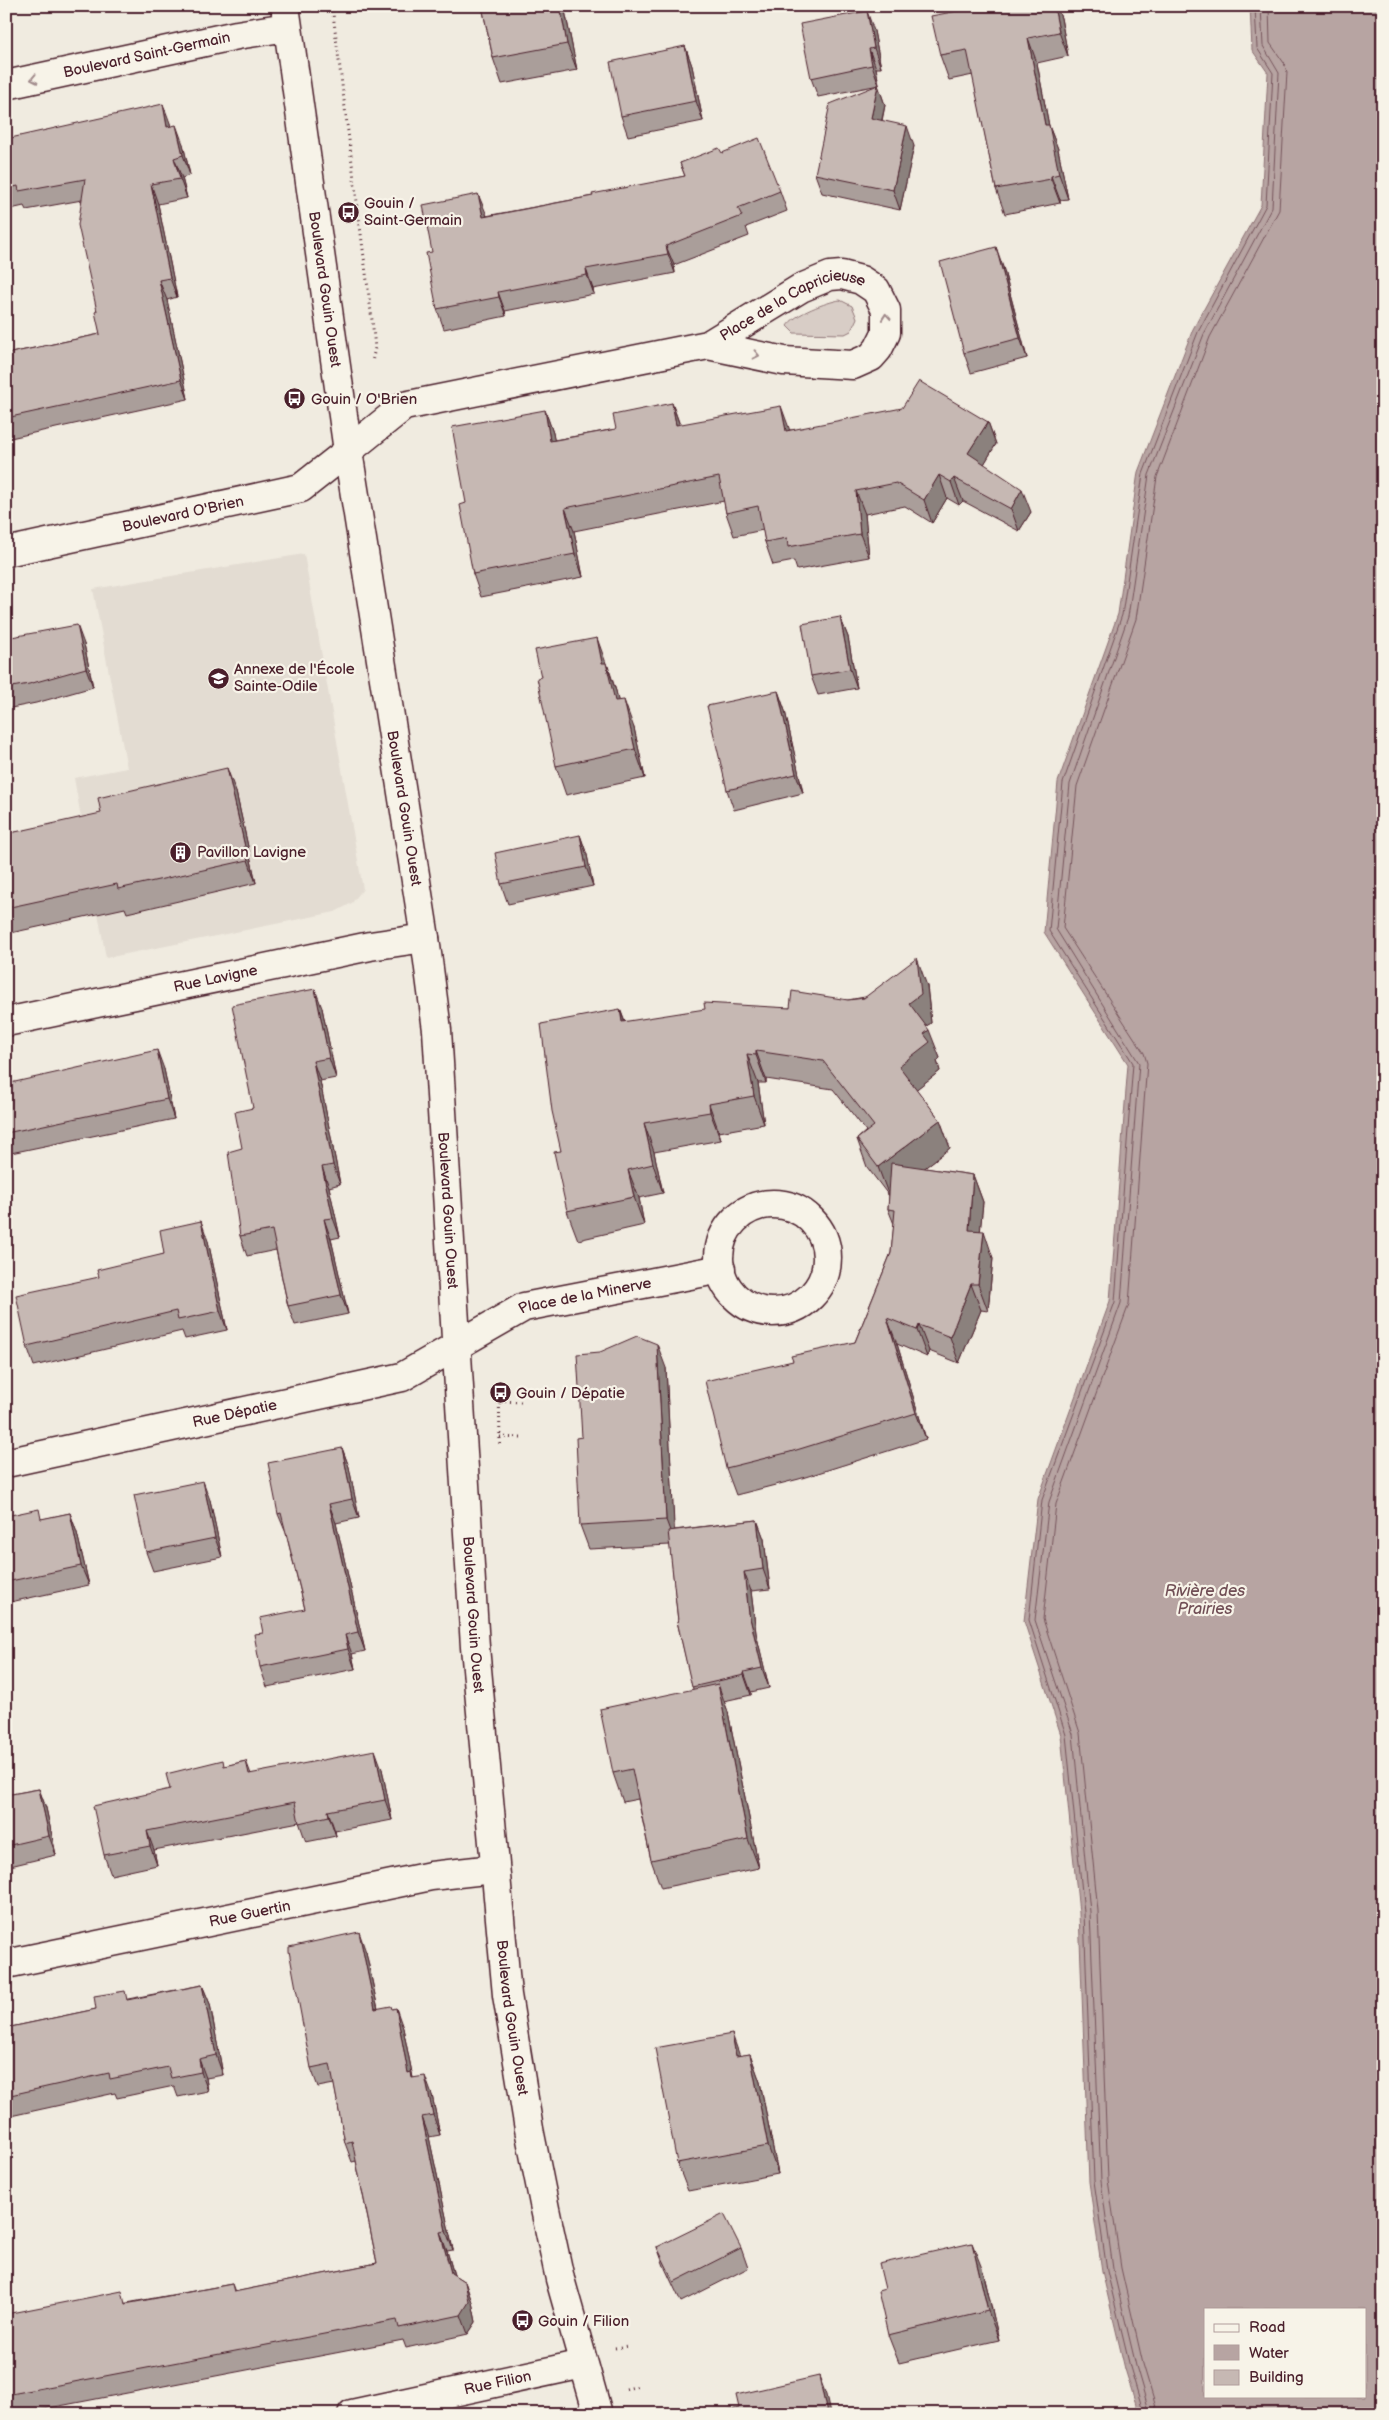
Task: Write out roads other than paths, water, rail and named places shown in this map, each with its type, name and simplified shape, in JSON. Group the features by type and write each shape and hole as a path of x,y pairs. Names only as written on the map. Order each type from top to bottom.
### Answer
{"street":[{"name":"Boulevard Saint-Germain","path":"6,85 237,35 286,17"},
{"name":"Boulevard Gouin Ouest","path":"286,17 348,451 425,938 441,1082 475,1647 507,1994 529,2129 560,2279 598,2414"},
{"name":"Place de la Capricieuse","path":"348,451 404,406 708,345 801,288 830,276 842,275 861,280 876,290 886,310 886,333 878,349 871,357 853,365 784,361 708,345"},
{"name":"Boulevard O'Brien","path":"6,552 301,488 348,451"},
{"name":"Rue Lavigne","path":"6,1022 370,946 425,938"},
{"name":"Place de la Minerve","path":"456,1345 524,1307 721,1269"},
{"name":"Rue Dépatie","path":"6,1463 402,1377 456,1345"},
{"name":"Rue Guertin","path":"6,1964 431,1876 494,1869"},
{"name":"Rue Filion","path":"352,2414 583,2364"}],"water":[{"name":"Rivière des Prairies","path":"1250,6 1383,6 1383,2414 1139,2414 1125,2369 1102,2271 1089,2182 1079,1913 1061,1735 1024,1621 1038,1499 1110,1301 1128,1064 1044,932 1058,782 1118,614 1138,472 1193,329 1261,205 1268,73 1252,50"}],"place":[{"name":"Gouin / Saint-Germain","path":"348,212"},
{"name":"Gouin / O'Brien","path":"295,399"},
{"name":"Annexe de l'École Sainte-Odile","path":"218,678"},
{"name":"Pavillon Lavigne","path":"181,852"},
{"name":"Gouin / Dépatie","path":"500,1393"},
{"name":"Gouin / Filion","path":"522,2321"}]}
